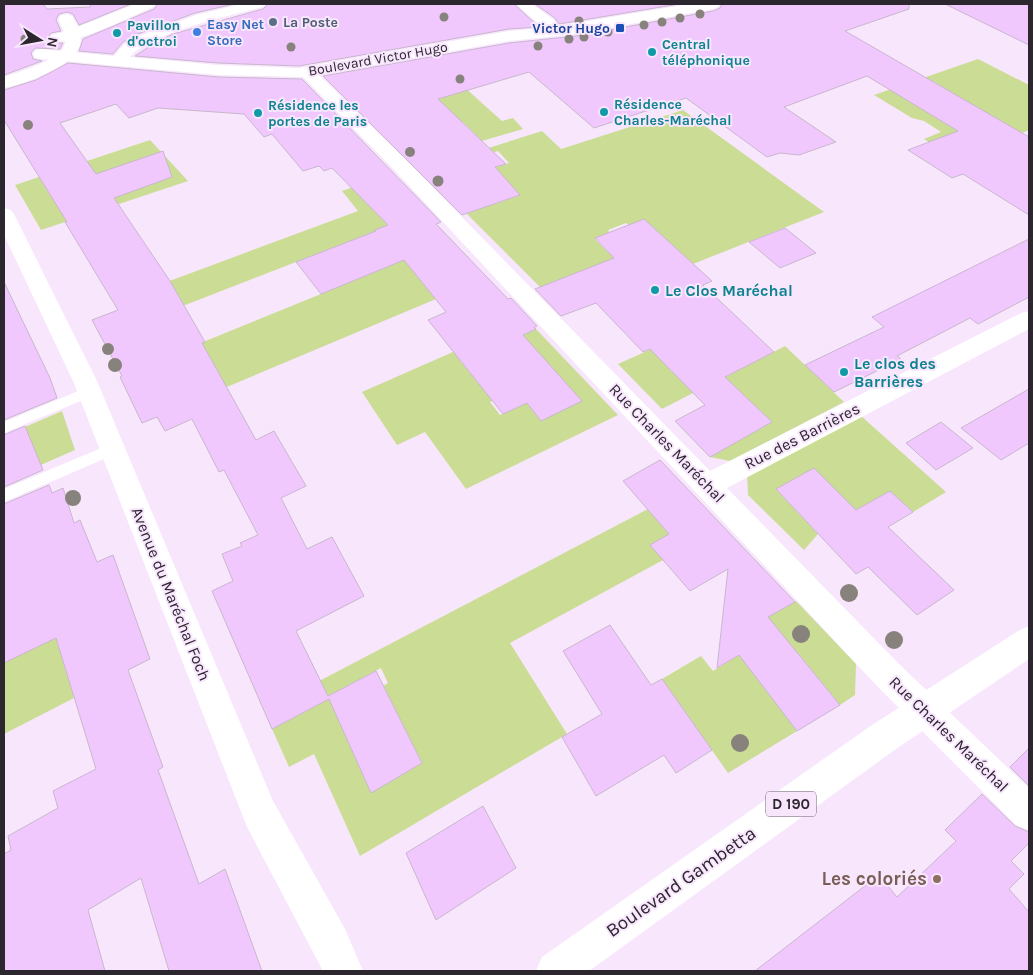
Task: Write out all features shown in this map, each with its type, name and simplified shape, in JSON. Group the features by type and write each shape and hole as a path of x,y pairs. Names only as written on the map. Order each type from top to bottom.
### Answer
{"street":[{"path":"4,69 59,47 148,4"},
{"path":"59,47 113,48 132,46 190,22 258,4"},
{"path":"523,4 548,24 553,32"},
{"name":"Boulevard Victor Hugo","path":"59,47 117,62 280,73 307,72 506,37 553,32 713,4"},
{"path":"4,83 53,64 69,14"},
{"path":"117,62 132,46"},
{"name":"Rue Charles Maréchal","path":"307,72 406,170 888,674 1029,812"},
{"name":"Avenue du Maréchal Foch","path":"4,214 73,352 260,814 331,943 343,971"},
{"name":"Rue des Barrières","path":"708,486 1029,319"},
{"name":"Boulevard Gambetta","path":"556,971 924,709 1029,641"}],"lane":[{"path":"4,428 90,392"},
{"path":"4,496 113,448"}],"green space":[{"path":"978,59 1029,85 1029,130 976,152 944,152 924,139 941,132 924,121 912,118 874,95","holes":["933,81 954,94 918,107 906,99 916,88"]},
{"path":"453,77 502,121 513,118 523,129 482,141 463,122 454,125 418,83"},
{"path":"683,110 824,212 693,264 626,223 608,230 610,233 595,239 607,251 617,257 583,287 571,275 549,283 552,299 422,169 468,176 509,163 498,151 486,155 482,150 542,131 561,149","holes":["474,184 511,185 519,194 518,196 492,205"]},
{"path":"150,140 188,181 41,230 15,185"},
{"path":"365,183 397,234 388,232 383,227 139,323 121,299 358,211 342,191"},
{"path":"436,224 469,258 432,273 433,275 421,281 436,299 191,402 166,357 402,261"},
{"path":"536,329 618,415 466,489 425,432 397,445 362,392 503,330 512,340","holes":["494,346 515,371 481,386 460,361","555,371 541,420 527,403 500,415 490,402"]},
{"path":"658,346 670,370 683,382 762,358 785,346 844,402 730,461 710,457 772,422 753,404 695,392 662,409 618,364"},
{"path":"62,411 75,450 4,481 4,472 37,457 25,427"},
{"path":"860,415 946,492 913,512 890,491 856,510 813,469 776,489 818,534 804,550 748,495 747,473"},
{"path":"648,509 669,534 663,560 510,643 567,734 360,856 314,754 289,767 272,729 310,709 302,690","holes":["381,668 388,683 383,686 346,735 328,696","400,720 422,763 371,793"]},
{"path":"796,601 856,664 855,695 840,705 798,653 757,677 797,731 728,773 662,679 701,656 713,671 759,643 748,629"},
{"path":"52,622 74,698 4,734 4,645"}],"building":[{"path":"4,4 43,4 47,9 90,7 91,4 131,4 79,25 73,14 67,12 59,14 56,20 61,31 51,33 47,39 51,43 63,43 60,49 35,48 31,53 33,59 42,61 4,75"},
{"path":"158,4 234,4 195,13 138,34 123,42 113,54 79,51 83,39 154,9"},
{"path":"268,4 514,4 539,27 509,29 299,66 218,63 135,56 156,42 173,34 263,9"},
{"path":"535,4 679,4 559,24 555,18"},
{"path":"722,4 909,4 909,9 845,31 1029,137 1029,215 963,174 952,178 908,150 958,131 867,76 784,107 836,142 799,155 780,153 767,157 686,98 594,128 529,72 438,99 506,164 495,167 520,195 462,215 323,76 509,43 576,36 713,11 720,8"},
{"path":"945,4 1029,4 1029,45"},
{"path":"68,63 218,77 302,79 441,222 436,224 508,299 511,298 537,326 534,327 536,329 523,335 582,401 541,421 527,403 503,414 428,320 446,312 404,260 321,294 296,262 388,225 332,168 324,171 319,166 303,171 272,134 264,137 244,114 158,108 129,118 116,104 60,123 96,174 163,151 172,177 114,198 170,281 205,342 202,343 256,440 274,431 306,486 281,498 307,549 332,537 364,596 296,631 328,696 376,671 422,763 371,793 329,699 272,729 212,591 233,581 222,554 242,546 240,543 258,535 224,470 219,472 192,419 165,431 157,417 142,423 120,377 122,376 92,320 118,310 65,222 67,222 4,120 4,90 36,80"},
{"path":"644,219 712,281 703,285 774,352 725,377 772,422 710,457 675,421 705,405 650,349 643,352 596,303 561,316 535,289 614,258 595,238"},
{"path":"785,228 816,253 780,268 749,242"},
{"path":"1029,239 1029,297 978,324 970,318 897,356 901,359 834,392 805,365 884,327 872,317"},
{"path":"4,282 50,378 57,398 4,420"},
{"path":"1029,389 1029,443 1001,460 961,428"},
{"path":"941,422 973,448 936,470 906,443"},
{"path":"25,426 43,470 4,487 4,435"},
{"path":"660,460 795,602 768,617 840,705 797,731 739,655 717,668 728,569 690,591 650,545 669,534 623,481"},
{"path":"814,468 856,510 890,491 913,512 888,527 954,590 917,615 868,567 856,574 776,489"},
{"path":"49,485 52,493 63,488 74,523 80,520 97,562 113,555 150,659 128,670 163,767 158,770 199,884 225,869 262,971 169,971 141,878 88,910 105,971 4,971 4,854 11,850 8,836 58,808 53,791 96,769 56,638 4,663 4,504"},
{"path":"610,625 651,685 662,679 712,750 676,773 664,755 596,796 562,737 602,714 563,651"},
{"path":"1029,748 1029,786 1010,767"},
{"path":"982,794 1015,826 1029,832 1029,843 1011,861 1024,874 1009,889 1029,912 1029,971 755,971 879,875 897,897 956,841 945,830"},
{"path":"483,806 516,868 436,920 406,853"}],"place":[{"name":"La Poste","path":"273,22"},
{"name":"Victor Hugo","path":"620,28"},
{"name":"Easy Net Store","path":"197,32"},
{"name":"Pavillon d'octroi","path":"117,33"},
{"name":"Central téléphonique","path":"652,52"},
{"name":"Résidence Charles-Maréchal","path":"604,112"},
{"name":"Résidence les portes de Paris","path":"258,113"},
{"name":"Le Clos Maréchal","path":"655,290"},
{"name":"Le clos des Barrières","path":"844,372"},
{"name":"Les coloriés","path":"937,879"}]}
